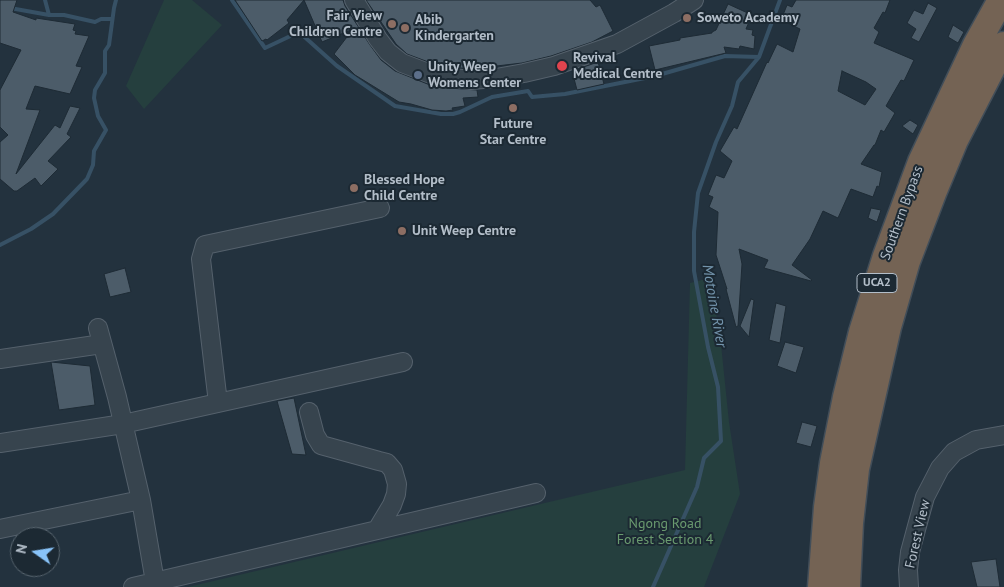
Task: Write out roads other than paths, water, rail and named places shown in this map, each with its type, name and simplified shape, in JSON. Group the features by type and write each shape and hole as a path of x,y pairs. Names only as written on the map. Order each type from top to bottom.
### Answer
{"highway":[{"name":"Southern Bypass","path":"821,587 827,507 833,463 846,396 862,332 888,248 921,162 969,60 1000,0"},
{"name":"Southern Bypass","path":"847,587 850,523 856,469 888,327 907,260 955,140 1004,45"}],"street":[{"path":"354,0 378,39 388,52 402,63 436,76 471,80 496,78 554,66 617,44 694,0"},
{"path":"218,403 201,259 205,246 380,208"},
{"path":"0,359 100,336 141,500 155,582"},
{"path":"0,443 123,424 402,362"},
{"path":"308,412 315,435 321,445 387,463 393,470 397,484 396,494 392,505 377,530"},
{"name":"Forest View","path":"909,587 910,552 925,498 940,468 954,452 976,440 1004,436"},
{"path":"133,587 536,493"},
{"path":"0,529 141,500"}],"waterway":[{"path":"45,0 49,15 64,15 95,22 101,19 112,19"},
{"path":"0,245 31,229 53,214 87,179 93,165 94,151 106,130 98,116 94,98 95,90 105,73 105,51 109,45 116,0"},
{"path":"232,0 265,48 299,32 337,66 395,106 441,114 460,112 492,97 528,91 532,97 565,94 655,76 725,56 759,57"},
{"name":"Motoine River","path":"653,587 697,487 704,458 721,441 718,387 708,347 694,271 694,232 698,193 716,142 732,106 738,82 759,57 780,0"},
{"path":"10,8 49,15"}],"place":[{"name":"Soweto Academy","path":"687,18"},
{"name":"Fair View Children Centre","path":"392,24"},
{"name":"Abib Kindergarten","path":"405,28"},
{"name":"Revival Medical Centre","path":"562,66"},
{"name":"Unity Weep Womens Center","path":"418,75"},
{"name":"Future Star Centre","path":"513,108"},
{"name":"Blessed Hope Child Centre","path":"354,188"},
{"name":"Unit Weep Centre","path":"402,231"}],"park label":[{"name":"Ngong Road Forest Section 4","path":"665,532"}]}
